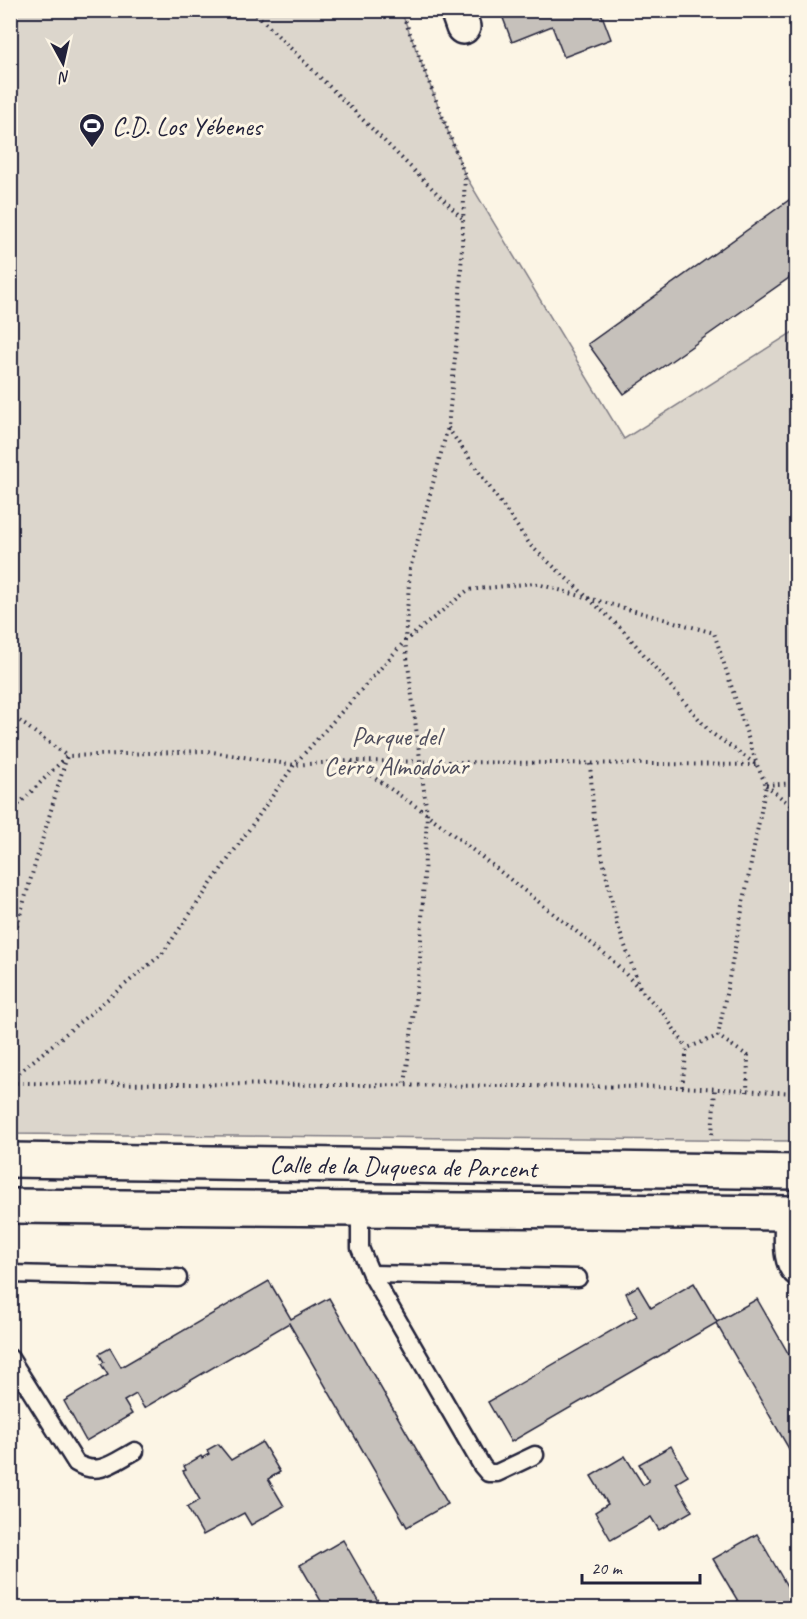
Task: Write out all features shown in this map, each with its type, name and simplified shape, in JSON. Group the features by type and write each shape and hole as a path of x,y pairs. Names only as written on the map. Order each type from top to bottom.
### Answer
{"street":[{"name":"Calle de la Duquesa de Parcent","path":"10,1160 796,1172"},
{"name":"Calle de la Duquesa de Parcent","path":"10,1206 790,1213"}],"lane":[{"path":"360,1208 360,1248 371,1274 482,1466 488,1473 497,1473 535,1455"},
{"path":"790,1213 784,1262 796,1278"},
{"path":"10,1274 178,1278"},
{"path":"371,1274 578,1278"},
{"path":"10,1358 76,1462 87,1470 100,1469 135,1451"}],"path":[{"path":"252,10 463,219"},
{"path":"401,10 465,175 459,318 448,427 410,569 405,641 427,814 420,961 405,1085"},
{"path":"448,427 531,546 584,597 622,629 710,732 757,765"},
{"path":"10,1081 162,954 294,765 405,641 468,590 534,583 714,633 765,785 796,810"},
{"path":"10,714 67,756 206,751 294,765 350,761 757,765"},
{"path":"10,813 67,756"},
{"path":"10,950 67,756"},
{"path":"350,761 427,814 610,958 663,1013 687,1048 682,1087"},
{"path":"590,764 594,819 617,924 642,992"},
{"path":"765,785 796,783"},
{"path":"718,1036 765,785"},
{"path":"687,1048 718,1036"},
{"path":"718,1036 748,1056 747,1092"},
{"path":"10,1081 682,1087 796,1093"},
{"path":"710,1170 715,1089"}],"green space":[{"name":"Parque del Cerro Almodóvar","path":"11,10 401,11 465,175 624,439 796,330 796,1141 11,1134"}],"building":[{"path":"500,10 600,10 611,39 564,57 552,26 512,42"},
{"path":"796,195 796,273 624,394 588,344"},
{"path":"269,1281 291,1319 329,1298 448,1504 407,1527 289,1323 144,1408 136,1394 124,1401 132,1414 86,1441 64,1401 108,1375 101,1364 104,1362 99,1354 110,1348 121,1367"},
{"path":"694,1283 717,1322 757,1299 796,1367 796,1461 716,1323 511,1442 488,1402 637,1316 626,1293 638,1286 651,1308"},
{"path":"262,1442 280,1472 268,1479 284,1506 251,1525 244,1513 203,1535 187,1507 200,1500 183,1471 186,1470 184,1466 209,1454 207,1450 218,1444 231,1460"},
{"path":"671,1446 688,1476 676,1483 692,1511 659,1530 651,1517 611,1540 595,1512 608,1504 591,1476 625,1456 643,1485 649,1481 639,1464"},
{"path":"757,1534 796,1602 796,1608 742,1608 713,1559"},
{"path":"343,1540 382,1608 325,1608 300,1565"}],"place":[{"name":"C.D. Los Yébenes","path":"92,149"}]}
